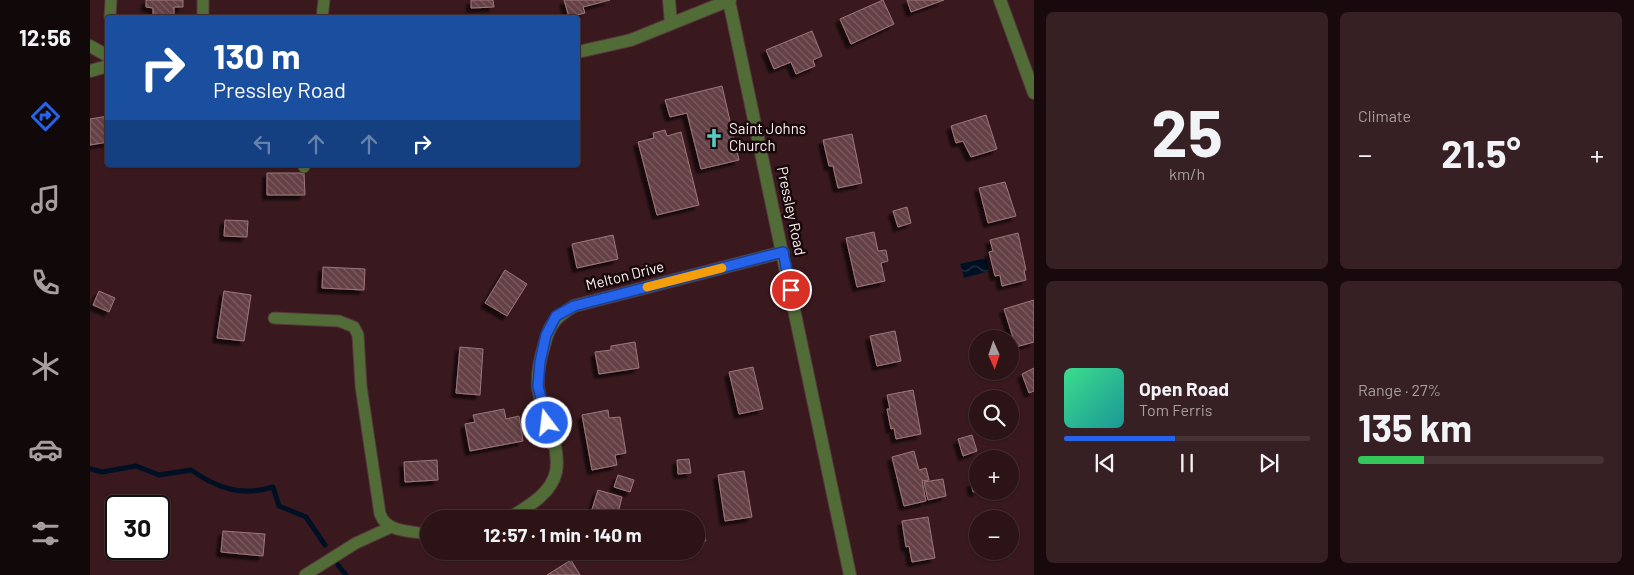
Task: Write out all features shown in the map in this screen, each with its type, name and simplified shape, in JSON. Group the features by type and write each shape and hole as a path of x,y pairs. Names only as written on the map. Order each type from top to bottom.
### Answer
{"street":[{"path":"669,0 671,24"},
{"path":"580,52 631,40 730,0"},
{"name":"Pressley Road","path":"730,0 850,575"},
{"path":"1000,0 1034,93"},
{"path":"90,46 105,54"},
{"path":"90,71 105,67"},
{"name":"Melton Drive","path":"522,510 535,502 547,489 556,474 556,451 538,386 540,362 546,335 556,316 574,306 783,252"}],"lane":[{"path":"110,0 110,15"},
{"path":"203,0 203,15"},
{"path":"322,15 324,0"},
{"path":"274,318 339,321 354,327 358,335 361,386 380,514 383,523 389,528 420,533"},
{"path":"305,575 356,543 389,528"}],"water":[{"path":"986,258 989,271 964,278 960,264"}],"building":[{"path":"146,0 183,0 183,7 174,7 174,15 153,15 153,8 146,7"},
{"path":"471,0 493,0 494,7 471,8"},
{"path":"564,0 610,0 583,7 585,13 568,15"},
{"path":"883,0 894,24 851,44 840,19"},
{"path":"907,0 944,0 911,12"},
{"path":"812,31 822,56 813,60 815,66 796,74 791,62 774,69 766,50"},
{"name":"Saint Johns Church","path":"722,86 739,160 701,169 687,113 670,117 665,100"},
{"path":"986,115 997,149 971,157 963,141 956,143 951,126"},
{"path":"105,116 105,142 90,145 90,119"},
{"path":"665,130 667,136 681,132 699,205 657,215 638,142 654,138 653,133"},
{"path":"852,134 862,183 838,188 833,166 829,166 823,140"},
{"path":"267,173 304,173 305,195 267,195"},
{"path":"1005,182 1016,216 988,223 979,188"},
{"path":"907,207 911,223 898,227 893,211"},
{"path":"225,220 248,221 247,237 224,236"},
{"path":"874,232 878,251 886,250 888,261 881,263 885,281 857,287 846,238"},
{"path":"1018,233 1026,270 1024,270 1026,280 1002,286 1000,275 995,276 989,252 993,251 990,240"},
{"path":"613,235 618,259 577,268 572,244"},
{"path":"323,267 365,269 364,290 322,288"},
{"path":"505,270 527,284 507,316 485,303"},
{"path":"99,291 115,298 109,312 93,305"},
{"path":"224,291 251,295 244,341 217,338"},
{"path":"1034,300 1034,342 1019,346 1019,330 1011,330 1004,309"},
{"path":"895,331 901,361 877,366 870,336"},
{"path":"635,342 639,368 599,374 595,352 611,350 611,346"},
{"path":"460,347 483,349 480,395 456,393"},
{"path":"753,367 763,409 739,414 729,372"},
{"path":"1034,368 1034,391 1029,393 1022,374"},
{"path":"913,390 921,434 896,439 894,428 891,429 887,409 890,409 887,395"},
{"path":"504,409 506,419 519,416 523,441 470,451 465,424 475,422 473,415"},
{"path":"608,410 609,418 620,417 626,453 615,455 617,465 592,470 582,415"},
{"path":"969,436 969,440 974,440 977,450 969,450 969,454 963,456 958,439"},
{"path":"914,451 919,470 926,468 929,480 922,481 926,501 904,506 892,457"},
{"path":"689,459 691,473 678,474 677,460"},
{"path":"437,460 438,480 405,482 404,462"},
{"path":"744,471 752,517 725,521 718,475"},
{"path":"618,475 634,480 630,492 614,487"},
{"path":"943,479 946,496 928,500 924,482"},
{"path":"598,490 622,497 619,510 592,510"},
{"path":"928,517 935,558 912,562 909,546 906,547 902,521"},
{"path":"223,531 265,534 263,556 221,552"},
{"path":"571,560 580,575 547,575"}],"waterway":[{"path":"90,469 102,472 136,466 159,475 191,470 210,482 230,489 250,491 273,487 279,506 306,517 325,545"},
{"path":"338,565 346,575"}],"slow traffic":[{"path":"647,287 722,268"}],"place":[{"name":"Saint Johns Church","path":"714,138"}],"route":[{"path":"547,423 538,386 540,362 546,335 556,316 574,306 783,252 791,290"}]}
